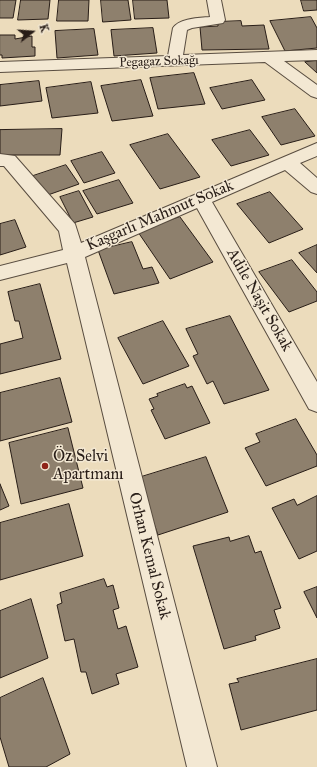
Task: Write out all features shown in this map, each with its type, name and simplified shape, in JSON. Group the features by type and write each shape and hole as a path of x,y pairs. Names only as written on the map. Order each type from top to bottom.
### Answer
{"street":[{"path":"175,61 180,28 189,24 218,20 214,0"},
{"name":"Pegagaz Sokağı","path":"0,67 317,55"},
{"path":"269,57 317,93"},
{"name":"Kaşgarlı Mahmut Sokak","path":"0,273 74,254 317,149"},
{"name":"Orhan Kemal Sokak","path":"0,160 9,160 68,230 202,767"},
{"path":"287,162 317,188"},
{"name":"Adile Naşit Sokak","path":"201,199 317,402"}],"building":[{"path":"0,0 16,0 13,18 0,18"},
{"path":"21,0 50,0 48,19 18,20"},
{"path":"59,0 89,0 88,21 57,21"},
{"path":"101,0 128,0 131,20 103,22"},
{"path":"133,0 167,0 169,18 135,19"},
{"path":"301,0 317,0 317,10 304,11"},
{"path":"311,17 317,28 317,48 285,51 270,21"},
{"path":"241,21 242,26 264,25 269,49 202,50 200,27 218,26 218,22"},
{"path":"153,28 157,53 114,56 111,30"},
{"path":"94,29 98,55 57,58 55,31"},
{"path":"0,35 15,35 15,39 32,36 32,47 35,47 35,56 2,58 2,55 0,55"},
{"path":"317,61 317,73 305,62"},
{"path":"194,73 205,104 158,109 150,78"},
{"path":"141,80 153,116 112,121 101,86"},
{"path":"252,80 265,100 222,109 210,88"},
{"path":"39,81 42,101 0,106 0,85"},
{"path":"91,82 98,113 52,118 46,88"},
{"path":"295,109 315,136 281,145 262,117"},
{"path":"62,129 60,155 0,155 0,130"},
{"path":"250,130 269,155 231,166 212,140"},
{"path":"168,134 200,177 160,189 130,145"},
{"path":"102,152 115,173 84,183 71,161"},
{"path":"66,165 79,184 45,196 33,176"},
{"path":"119,180 133,203 97,214 83,191"},
{"path":"79,191 93,217 73,223 60,197"},
{"path":"270,192 303,229 269,243 237,204"},
{"path":"180,217 213,262 170,279 138,232"},
{"path":"15,220 26,247 0,255 0,224"},
{"path":"132,242 143,269 152,267 159,283 114,294 98,250"},
{"path":"317,245 317,273 299,253"},
{"path":"292,260 317,292 317,301 289,312 259,272"},
{"path":"40,284 61,359 0,374 0,344 23,338 19,321 15,321 8,292"},
{"path":"230,316 269,390 224,404 213,381 207,384 193,356 198,354 186,329"},
{"path":"163,321 189,366 143,384 118,338"},
{"path":"60,378 72,422 0,441 0,393"},
{"path":"185,384 187,388 192,386 210,423 165,439 151,410 154,409 149,399 158,396 157,394"},
{"path":"296,419 317,455 317,466 266,486 245,448 260,442 256,434"},
{"name":"Öz Selvi Apartmanı","path":"68,428 83,488 21,504 9,443"},
{"path":"206,457 228,512 158,535 138,478"},
{"path":"0,484 9,506 0,510"},
{"path":"317,496 317,551 299,559 272,508 294,499 297,505"},
{"path":"69,504 83,556 0,580 0,523"},
{"path":"249,536 255,553 261,551 281,608 274,610 280,628 255,636 256,640 224,649 193,546 229,537 230,541"},
{"path":"104,579 107,587 113,585 119,608 113,610 118,629 126,626 138,667 116,674 119,684 92,694 86,672 81,672 74,639 65,641 57,605 62,603 60,593"},
{"path":"317,587 317,618 304,592"},
{"path":"31,599 48,658 0,678 0,611"},
{"path":"317,659 317,710 241,730 229,684 239,682 237,679"},
{"path":"43,678 70,754 46,767 9,767 0,737 0,698"}],"place":[{"name":"Öz Selvi Apartmanı","path":"45,466"}]}
